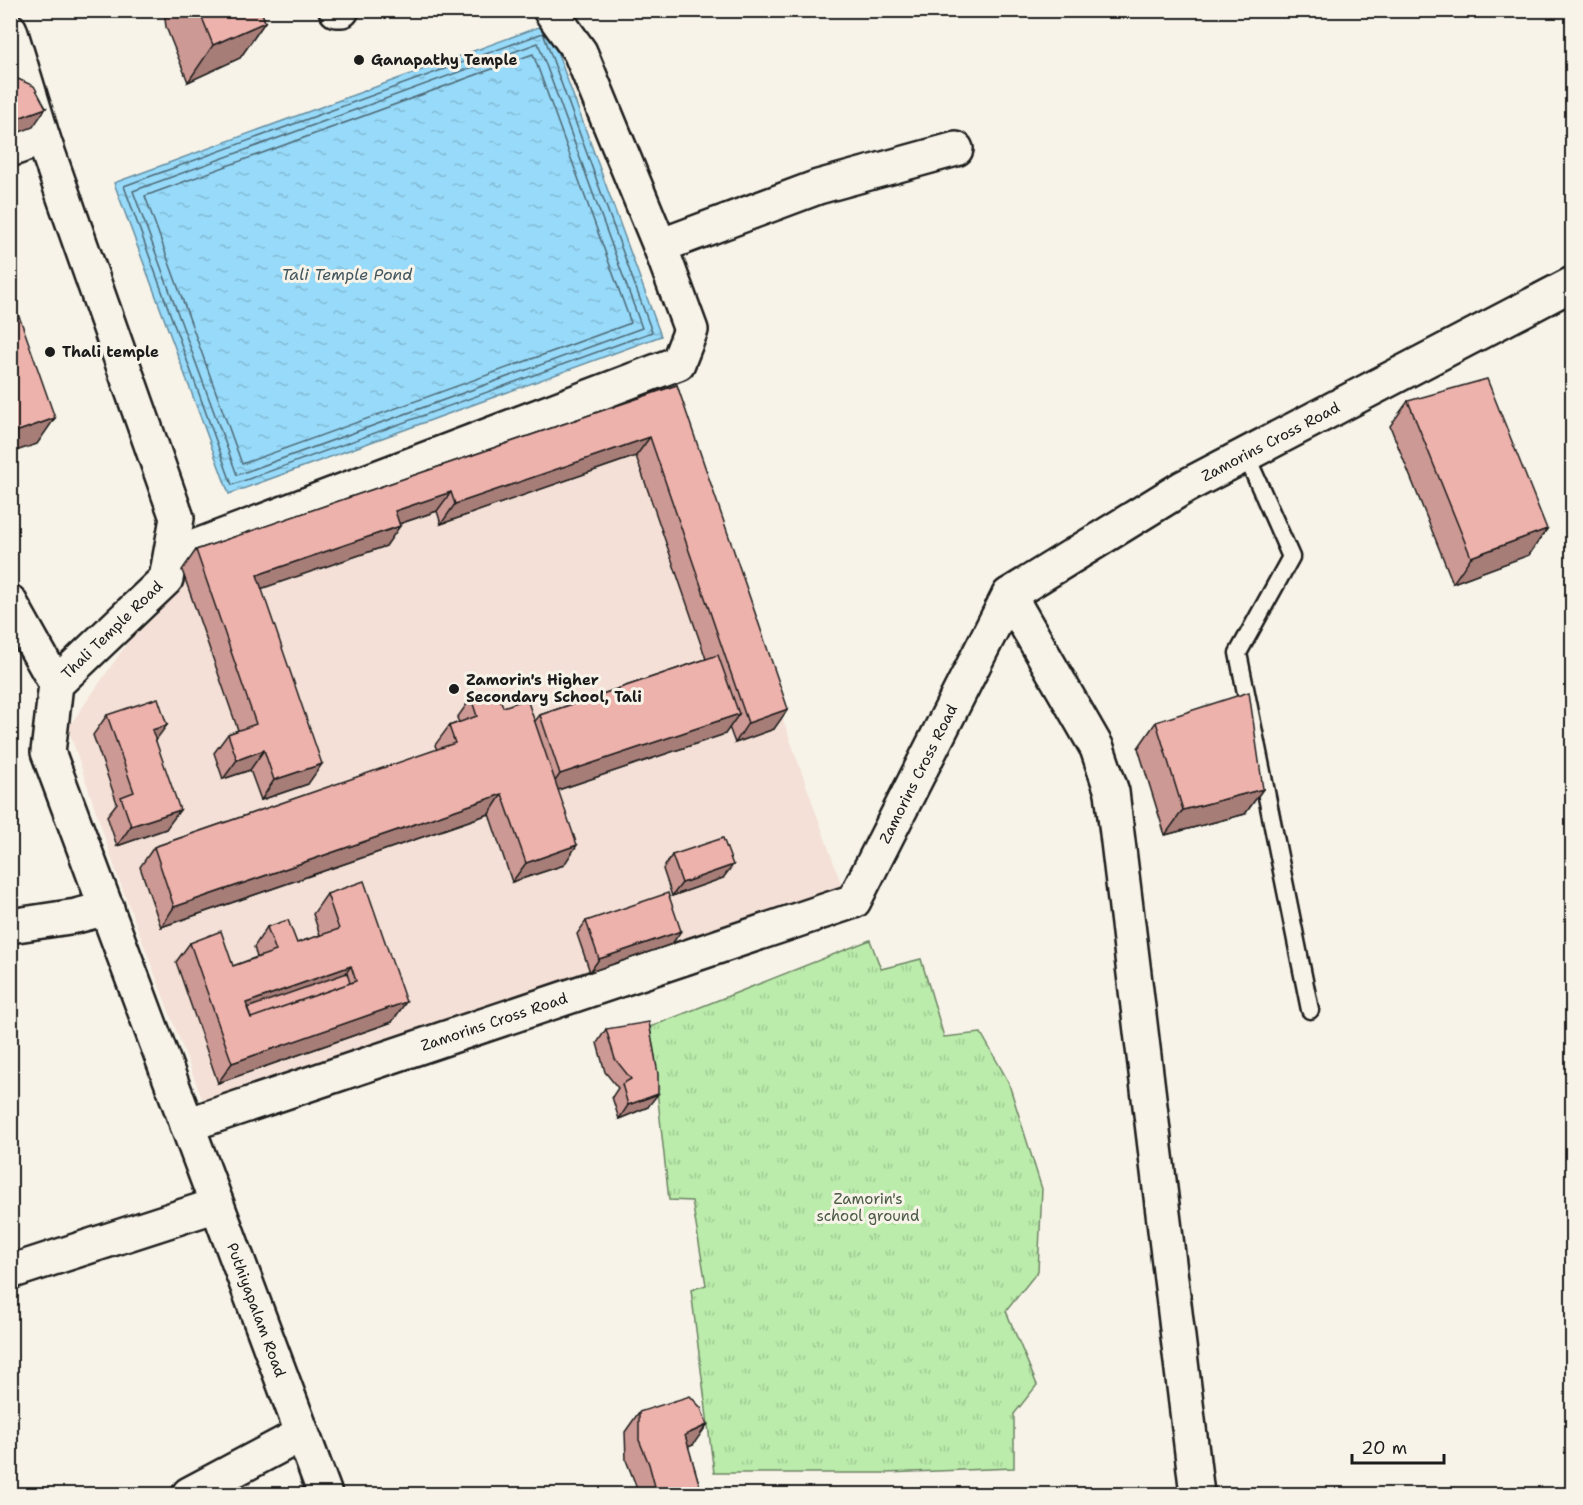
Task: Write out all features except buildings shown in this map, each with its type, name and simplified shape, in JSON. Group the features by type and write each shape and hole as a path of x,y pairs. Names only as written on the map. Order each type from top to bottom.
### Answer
{"street":[{"path":"336,10 342,10"},
{"path":"171,556 678,363 691,330 660,246 580,52 549,10"},
{"name":"Thali Temple Road","path":"10,30 43,138 177,518 166,579 56,684 48,752 187,1125"},
{"path":"10,150 43,138"},
{"path":"660,246 818,187 956,149"},
{"name":"Zamorins Cross Road","path":"187,1125 854,901 1009,595 1184,487 1572,284"},
{"path":"1009,595 1097,748 1112,792 1197,1494"},
{"path":"10,602 56,684"},
{"path":"10,926 107,909"},
{"name":"Puthiyapalam Road","path":"187,1125 325,1494"},
{"path":"10,1272 217,1205"},
{"path":"189,1494 302,1434"}],"lane":[{"path":"1246,455 1291,557 1238,653 1310,1010"}],"shaded area":[{"path":"665,386 843,889 205,1107 117,874 68,728 172,579 175,565"}],"green space":[{"name":"Zamorin's school ground","path":"870,940 881,969 921,959 944,1037 981,1033 1008,1081 1042,1189 1038,1271 1006,1311 1037,1385 1014,1414 1014,1468 886,1473 714,1473 691,1290 706,1285 692,1201 669,1200 650,1027"}],"water":[{"name":"Tali Temple Pond","path":"547,24 661,336 229,494 114,183"}],"place":[{"name":"Ganapathy Temple","path":"359,60"},
{"name":"Thali temple","path":"50,352"},
{"name":"Zamorin's Higher Secondary School, Tali","path":"454,689"}]}
